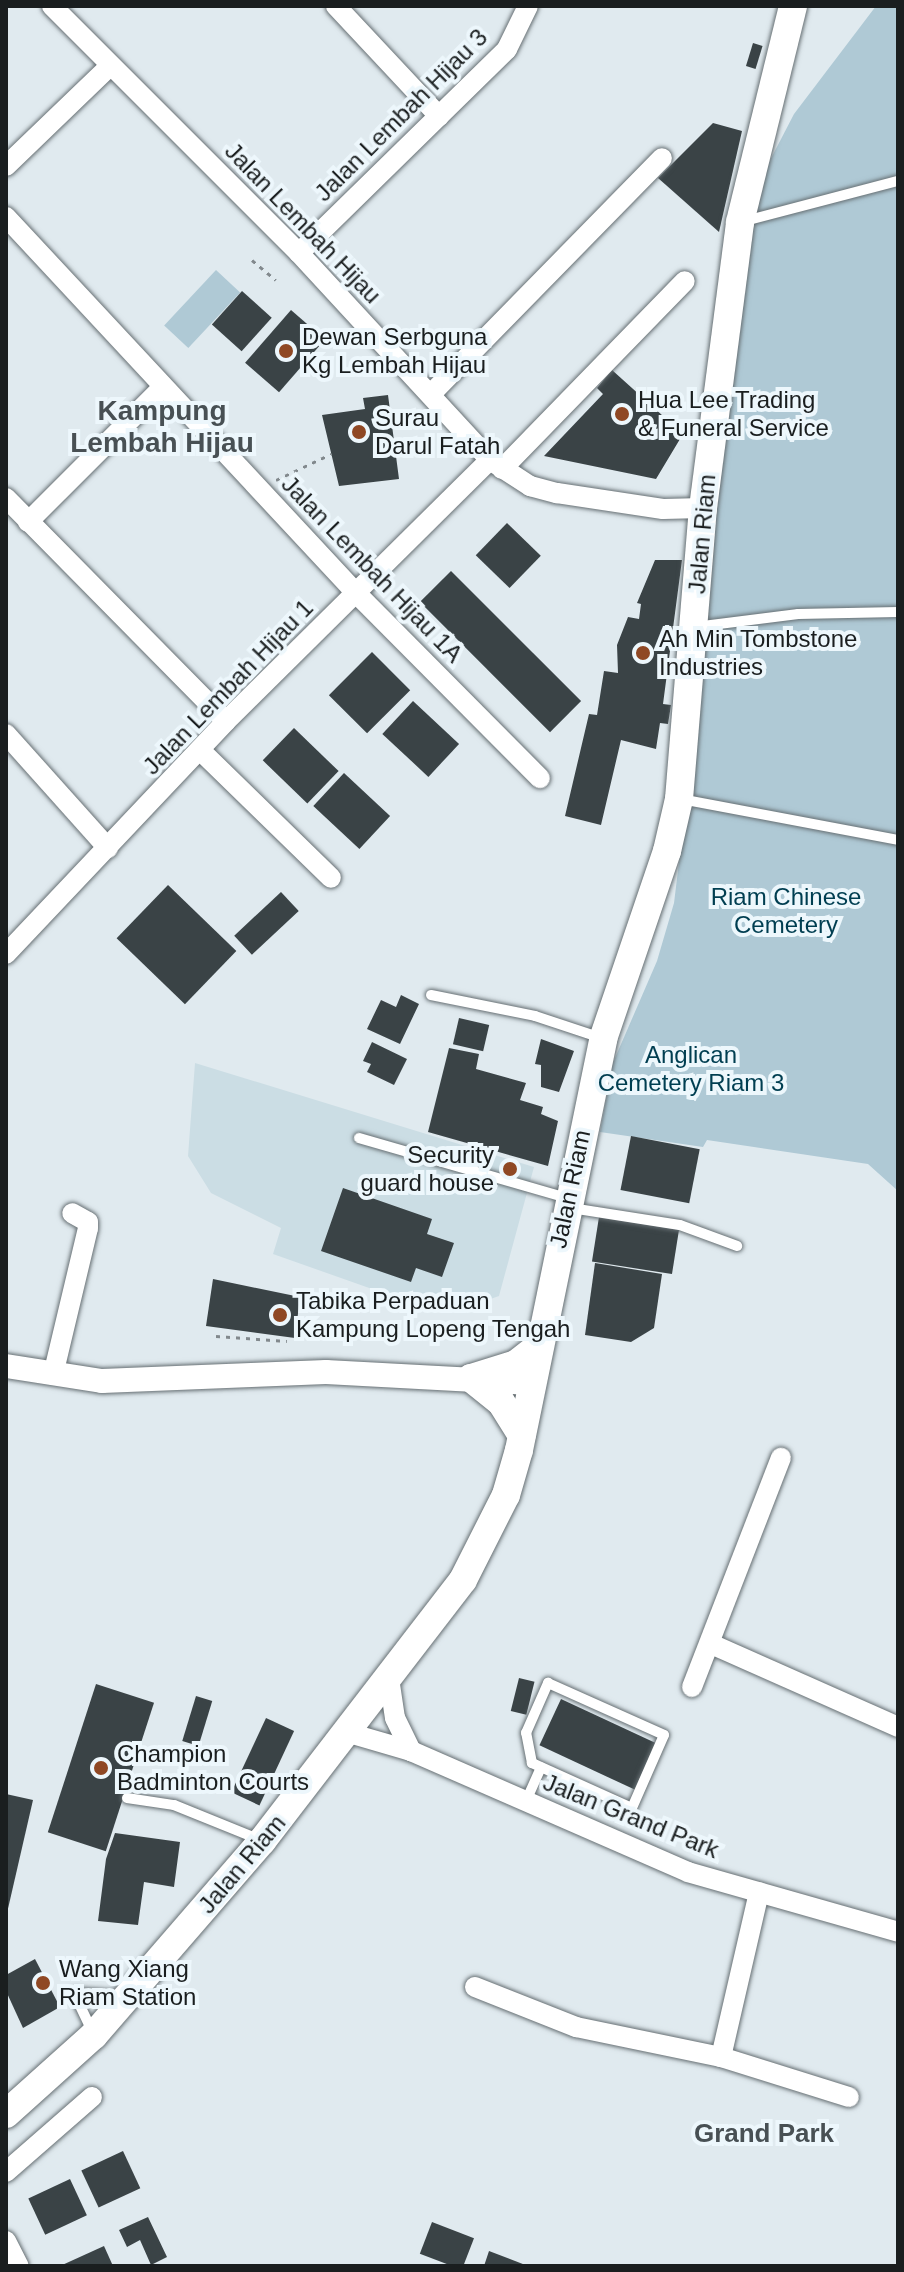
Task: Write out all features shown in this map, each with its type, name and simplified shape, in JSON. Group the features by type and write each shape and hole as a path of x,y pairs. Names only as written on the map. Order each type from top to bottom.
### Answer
{"main road":[{"name":"Jalan Riam","path":"6,2114 94,2035 262,1841 349,1733 463,1580 489,1535 522,1435 566,1203 603,1039 667,851 679,799 703,508 740,222 793,6"},
{"path":"471,1378 516,1364 538,1347"},
{"path":"471,1378 501,1402 522,1435"}],"street":[{"name":"Jalan Lembah Hijau","path":"52,6 299,253 496,464 530,486 557,493 663,509 703,508"},
{"path":"336,6 439,116"},
{"name":"Jalan Lembah Hijau 3","path":"299,253 507,49 528,6"},
{"path":"6,166 110,66"},
{"path":"431,394 662,158"},
{"name":"Jalan Lembah Hijau 1A","path":"6,217 356,593 540,778"},
{"name":"Jalan Lembah Hijau 1","path":"6,954 202,752 226,721 356,593 496,464 685,281"},
{"path":"162,388 15,514 226,721"},
{"path":"6,734 108,848"},
{"path":"202,752 331,878"},
{"path":"53,1375 88,1228 88,1222 72,1213"},
{"path":"6,1366 102,1381 326,1372 531,1383"},
{"path":"692,1687 781,1458"},
{"path":"711,1644 898,1727"},
{"path":"389,1678 395,1718 411,1751"},
{"name":"Jalan Grand Park","path":"349,1733 411,1751 688,1872 898,1932"},
{"path":"721,2057 759,1892"},
{"path":"475,1987 576,2027 721,2057 849,2097"},
{"path":"6,2172 92,2097"},
{"path":"6,2241 19,2266"}],"lane":[{"path":"740,222 898,181"},
{"path":"694,627 798,614 898,612"},
{"path":"679,799 898,840"},
{"path":"431,995 535,1016 603,1039"},
{"path":"359,1138 566,1203 680,1225 737,1246"},
{"path":"548,1683 664,1735 632,1808 541,1767 532,1763 526,1733 548,1683"},
{"path":"526,1801 541,1767"},
{"path":"127,1798 174,1805 262,1841"},
{"path":"94,2035 74,1993 128,1996"}],"path":[{"path":"252,260 276,280"},
{"path":"258,489 331,454"},
{"path":"216,1336 287,1341"}],"shaded area":[{"path":"195,1063 534,1167 499,1296 468,1307 423,1307 273,1254 281,1228 211,1193 188,1156"}],"green space":[{"name":"Riam Chinese Cemetery","path":"876,6 898,6 898,1191 868,1164 707,1140 703,1147 600,1132 612,1065 657,961 674,903 707,635 719,480 750,231 766,168 794,114"},
{"path":"216,270 240,293 188,348 164,326"}],"building":[{"path":"753,43 763,46 756,69 746,66"},
{"path":"713,123 742,131 719,232 658,178"},
{"path":"242,291 272,318 242,351 212,324"},
{"name":"Dewan Serbguna Kg Lembah Hijau","path":"291,310 325,340 279,392 245,363"},
{"name":"Hua Lee Trading & Funeral Service","path":"612,370 683,434 656,479 544,456 603,394 597,388"},
{"name":"Surau Darul Fatah","path":"388,395 399,479 339,486 322,415 365,409 363,398"},
{"path":"507,523 541,556 510,588 476,555"},
{"name":"Ah Min Tombstone Industries","path":"655,560 682,560 663,704 671,705 668,724 660,723 656,749 621,740 601,825 565,816 589,714 597,715 604,671 618,673 617,645 628,617 639,619 641,604 637,603"},
{"path":"451,571 581,701 550,732 420,602"},
{"path":"372,652 410,690 367,733 329,695"},
{"path":"413,701 459,744 428,777 382,734"},
{"path":"294,728 339,771 307,803 263,760"},
{"path":"344,773 390,816 359,849 313,806"},
{"path":"168,885 236,951 185,1004 117,938"},
{"path":"281,892 299,911 252,955 234,936"},
{"path":"401,995 419,1004 400,1044 367,1029 381,1000 396,1007"},
{"path":"459,1018 489,1025 483,1051 453,1044"},
{"path":"541,1039 574,1051 559,1092 541,1087 541,1065 535,1064"},
{"path":"372,1042 407,1059 394,1085 367,1072 371,1064 363,1061"},
{"path":"449,1048 479,1054 476,1069 526,1083 520,1100 543,1107 541,1114 558,1121 548,1166 428,1132"},
{"path":"631,1136 700,1149 689,1203 621,1190"},
{"path":"343,1188 432,1219 427,1234 454,1243 442,1277 416,1268 411,1282 321,1251"},
{"path":"599,1217 679,1230 672,1274 592,1261"},
{"path":"595,1263 662,1274 654,1328 631,1342 585,1335"},
{"path":"213,1279 300,1297 295,1338 206,1326"},
{"path":"519,1678 535,1682 526,1715 511,1711"},
{"name":"Champion Badminton Courts","path":"96,1684 154,1703 106,1851 48,1832"},
{"path":"196,1696 212,1701 199,1746 182,1741"},
{"path":"561,1699 656,1743 635,1790 539,1745"},
{"path":"266,1718 294,1731 259,1805 231,1792"},
{"path":"6,1794 33,1800 7,1913 6,1913"},
{"path":"115,1833 180,1842 174,1887 144,1882 138,1925 98,1921 106,1859"},
{"path":"35,1959 60,2007 23,2028 6,1991 6,1975"},
{"path":"123,2151 140,2188 99,2208 81,2170"},
{"path":"70,2179 87,2215 45,2235 28,2198"},
{"path":"148,2217 167,2257 151,2265 140,2240 127,2247 119,2230"},
{"path":"432,2222 474,2238 463,2266 452,2266 420,2254"},
{"path":"104,2246 113,2266 60,2266"},
{"path":"489,2251 528,2266 484,2266"}],"place":[{"name":"Dewan Serbguna Kg Lembah Hijau","path":"286,351"},
{"name":"Hua Lee Trading & Funeral Service","path":"622,414"},
{"name":"Surau Darul Fatah","path":"359,432"},
{"name":"Ah Min Tombstone Industries","path":"643,653"},
{"name":"Security guard house","path":"510,1169"},
{"name":"Tabika Perpaduan Kampung Lopeng Tengah","path":"280,1315"},
{"name":"Champion Badminton Courts","path":"101,1768"},
{"name":"Wang Xiang Riam Station","path":"43,1983"}],"district":[{"name":"Kampung Lembah Hijau","path":"162,427"},
{"name":"Grand Park","path":"764,2134"}],"park label":[{"name":"Anglican Cemetery Riam 3","path":"691,1069"}]}
